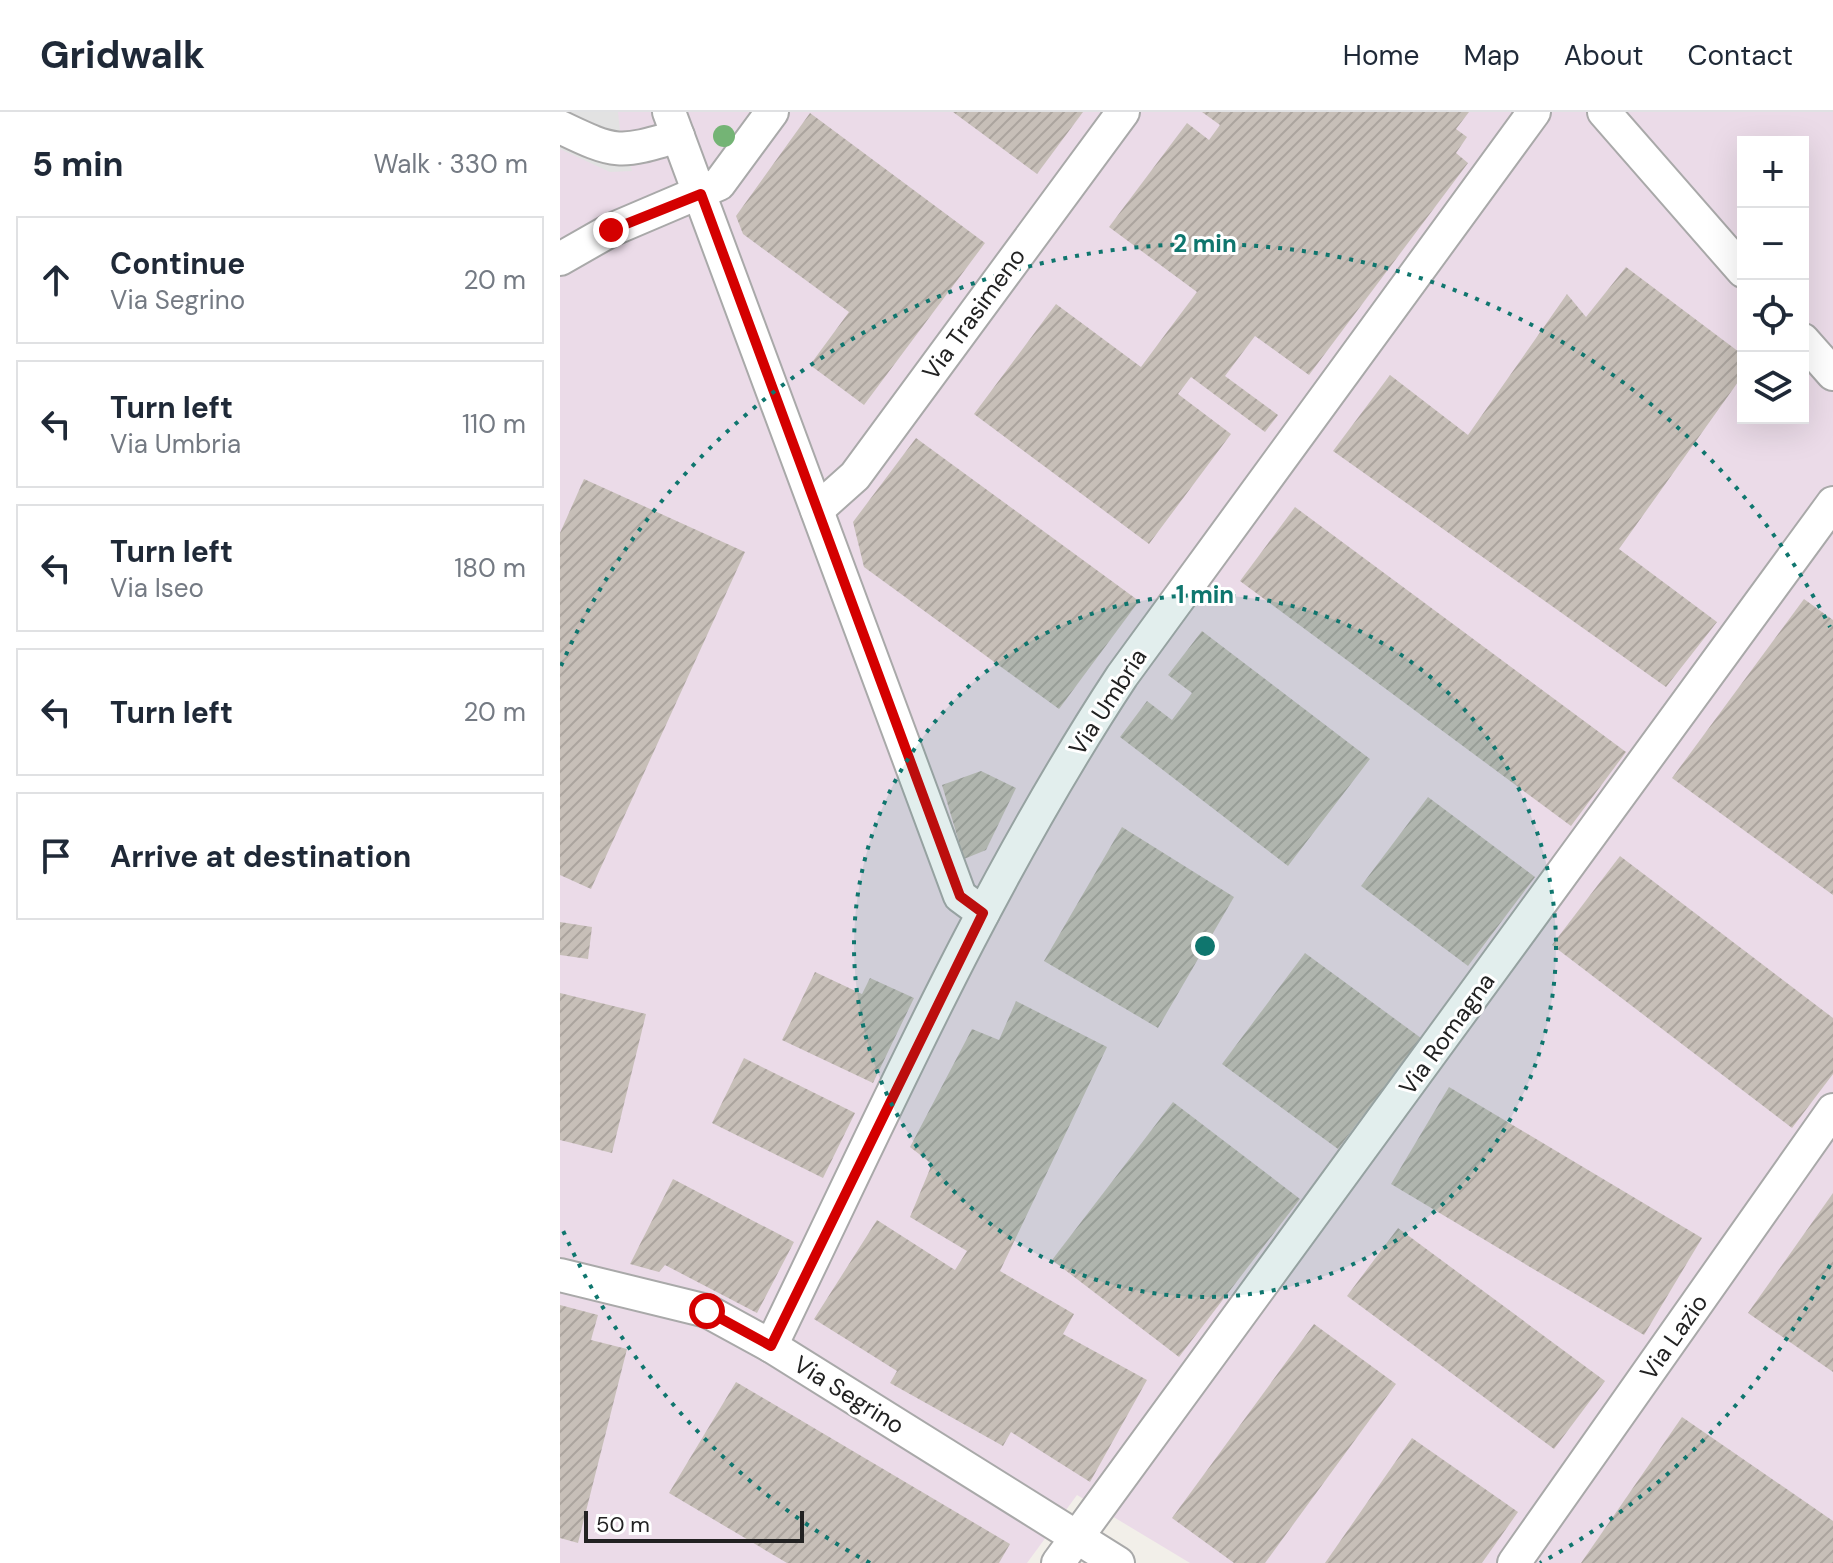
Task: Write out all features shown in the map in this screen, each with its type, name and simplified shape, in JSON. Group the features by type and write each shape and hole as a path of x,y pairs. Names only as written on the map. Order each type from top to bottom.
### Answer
{"street":[{"path":"560,259 642,215 701,194 719,184 772,112"},
{"name":"Via Trasimeno","path":"817,510 855,476 1123,112"},
{"name":"Via Umbria","path":"771,1346 983,913 1082,737 1122,676 1534,112"},
{"path":"1604,112 1737,264"},
{"path":"560,127 606,150 628,151 674,124 960,896 983,913"},
{"path":"1809,347 1833,374"},
{"name":"Via Romagna","path":"1067,1551 1833,503"},
{"name":"Via Lazio","path":"1514,1563 1833,1110"},
{"name":"Via Segrino","path":"560,1275 707,1311 771,1346 1067,1551 1118,1563"}],"shaded area":[{"path":"560,112 1833,112 1833,1563 1190,1563 1077,1495 1027,1563 560,1563"},
{"path":"560,112 618,112 620,131 632,171 610,172 560,149"}],"building":[{"path":"953,112 1083,112 1037,174"},
{"path":"1202,112 1469,112 1456,129 1467,137 1456,153 1468,163 1309,375 1255,336 1225,376 1278,415 1265,432 1191,377 1178,394 1231,434 1149,544 974,414 1056,304 1141,367 1197,292 1109,227 1187,123 1209,140 1220,125"},
{"path":"810,113 985,243 864,405 810,365 849,312 743,234 736,216"},
{"path":"1626,267 1737,350 1737,383 1619,549 1717,622 1666,687 1333,451 1390,375 1468,435 1567,294 1586,317"},
{"path":"916,438 1139,601 1059,709 864,567 853,522"},
{"path":"584,479 745,552 591,889 560,875 560,533"},
{"path":"1295,507 1626,752 1571,826 1240,581"},
{"path":"1804,599 1833,620 1833,895 1672,778"},
{"path":"1202,631 1370,759 1288,866 1120,737 1147,701 1172,720 1192,693 1168,675"},
{"path":"981,771 1016,788 986,850 964,859 942,785"},
{"path":"1428,797 1535,877 1468,966 1361,886"},
{"path":"1122,827 1234,897 1158,1028 1044,961"},
{"path":"1620,856 1833,1018 1833,1074 1792,1128 1552,945"},
{"path":"560,922 592,927 588,959 560,955"},
{"path":"1305,953 1421,1038 1338,1149 1222,1064"},
{"path":"815,972 862,994 870,978 914,998 873,1083 782,1040"},
{"path":"560,993 646,1014 612,1153 560,1140"},
{"path":"1016,1001 1107,1047 1000,1271 1074,1314 1063,1334 1147,1380 1090,1482 1011,1432 1003,1446 890,1383 897,1371 814,1319 877,1220 955,1270 967,1251 910,1217 932,1164 910,1147 972,1029 999,1040"},
{"path":"744,1058 855,1113 823,1178 712,1123"},
{"path":"1449,1087 1702,1238 1644,1335 1391,1184"},
{"path":"1173,1102 1300,1199 1179,1357 1052,1260"},
{"path":"673,1179 794,1242 757,1313 665,1265 659,1272 630,1264"},
{"path":"1833,1193 1833,1372 1748,1313"},
{"path":"1398,1228 1605,1381 1554,1449 1347,1296"},
{"path":"560,1305 598,1315 591,1340 627,1349 578,1543 560,1538"},
{"path":"1314,1324 1396,1384 1265,1563 1234,1563 1172,1518"},
{"path":"736,1382 1010,1544 999,1563 787,1563 669,1493"},
{"path":"1682,1417 1833,1521 1833,1563 1581,1563"},
{"path":"1412,1438 1518,1512 1482,1563 1325,1563"}],"route":[{"path":"611,230 642,215 701,194 960,896 983,913 771,1346 707,1311"}]}
